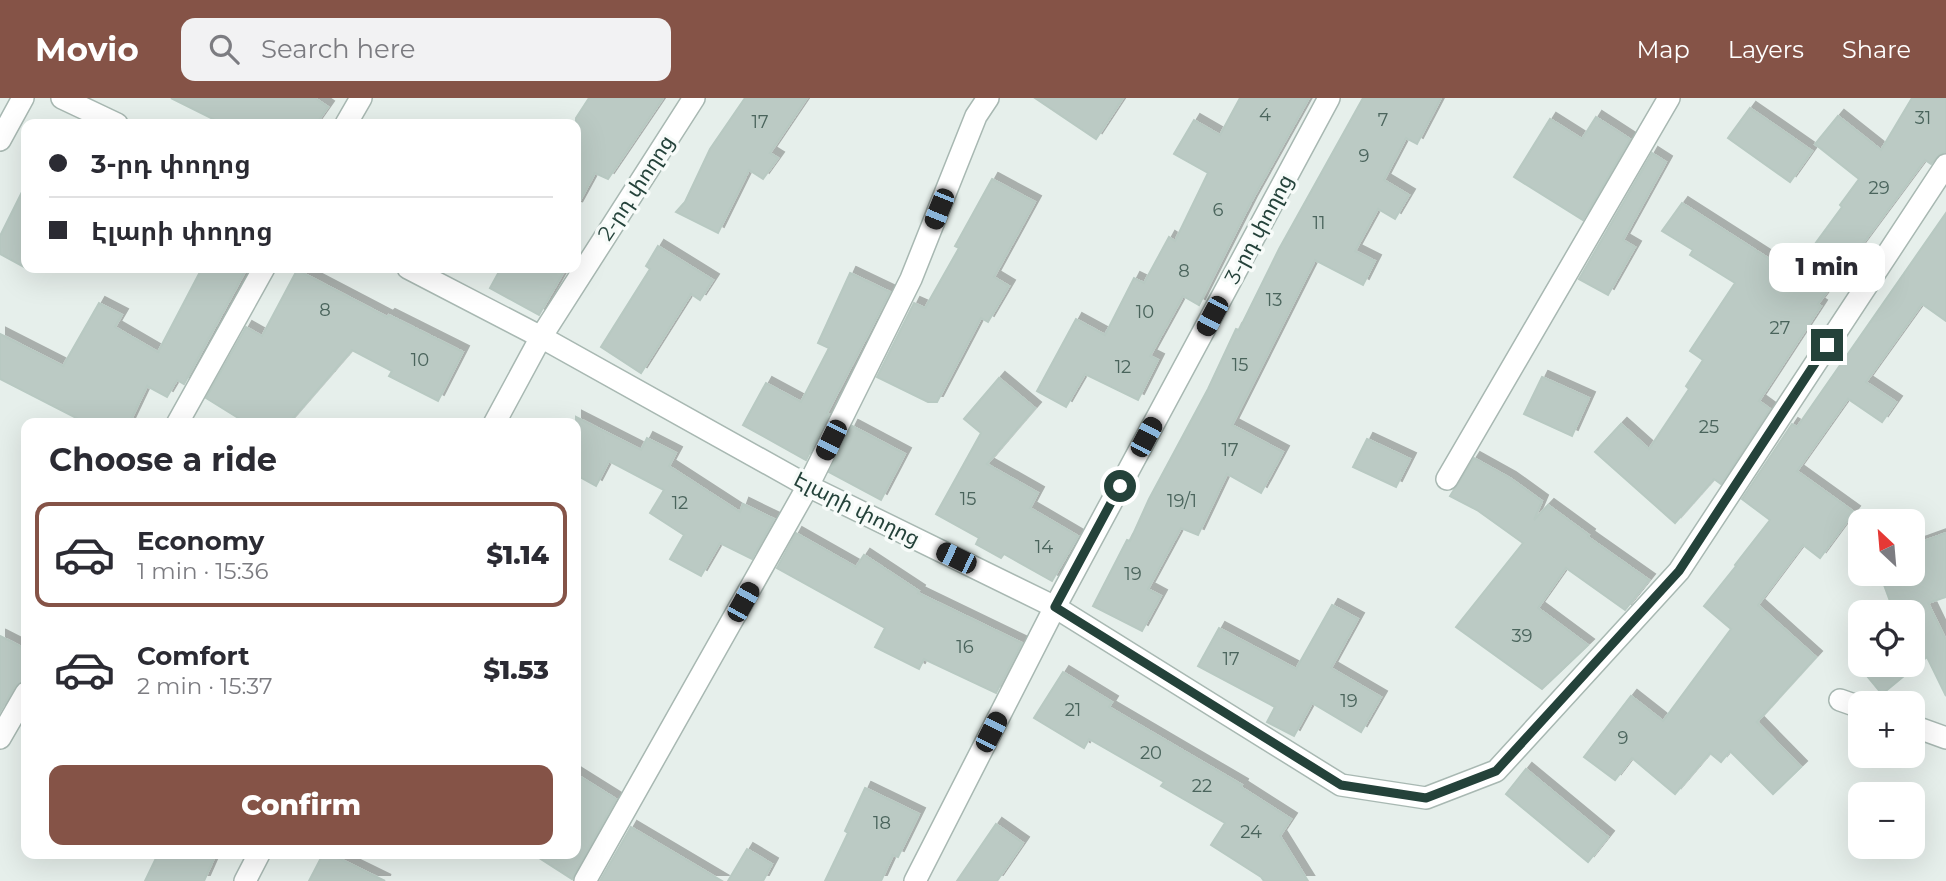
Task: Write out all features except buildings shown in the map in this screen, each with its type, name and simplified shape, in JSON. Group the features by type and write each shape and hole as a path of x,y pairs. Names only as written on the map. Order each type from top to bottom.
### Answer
{"street":[{"path":"0,141 23,98"},
{"path":"62,98 106,119"},
{"path":"349,119 361,98"},
{"name":"2-րդ փողոց","path":"497,418 541,337 694,98"},
{"path":"586,881 808,486 911,279 976,116 988,98"},
{"name":"3-րդ փողոց","path":"915,881 1055,607 1329,98"},
{"path":"1447,479 1669,98"},
{"name":"Էլարի փողոց","path":"418,273 541,337 808,486 1055,607 1341,785 1426,798 1496,771 1679,571 1946,165"},
{"path":"180,418 261,273"},
{"path":"0,738 21,702"},
{"path":"1925,730 1946,738"},
{"path":"245,881 257,859"}],"route":[{"path":"1120,486 1055,607 1341,785 1426,798 1496,771 1679,571 1827,345"}]}
